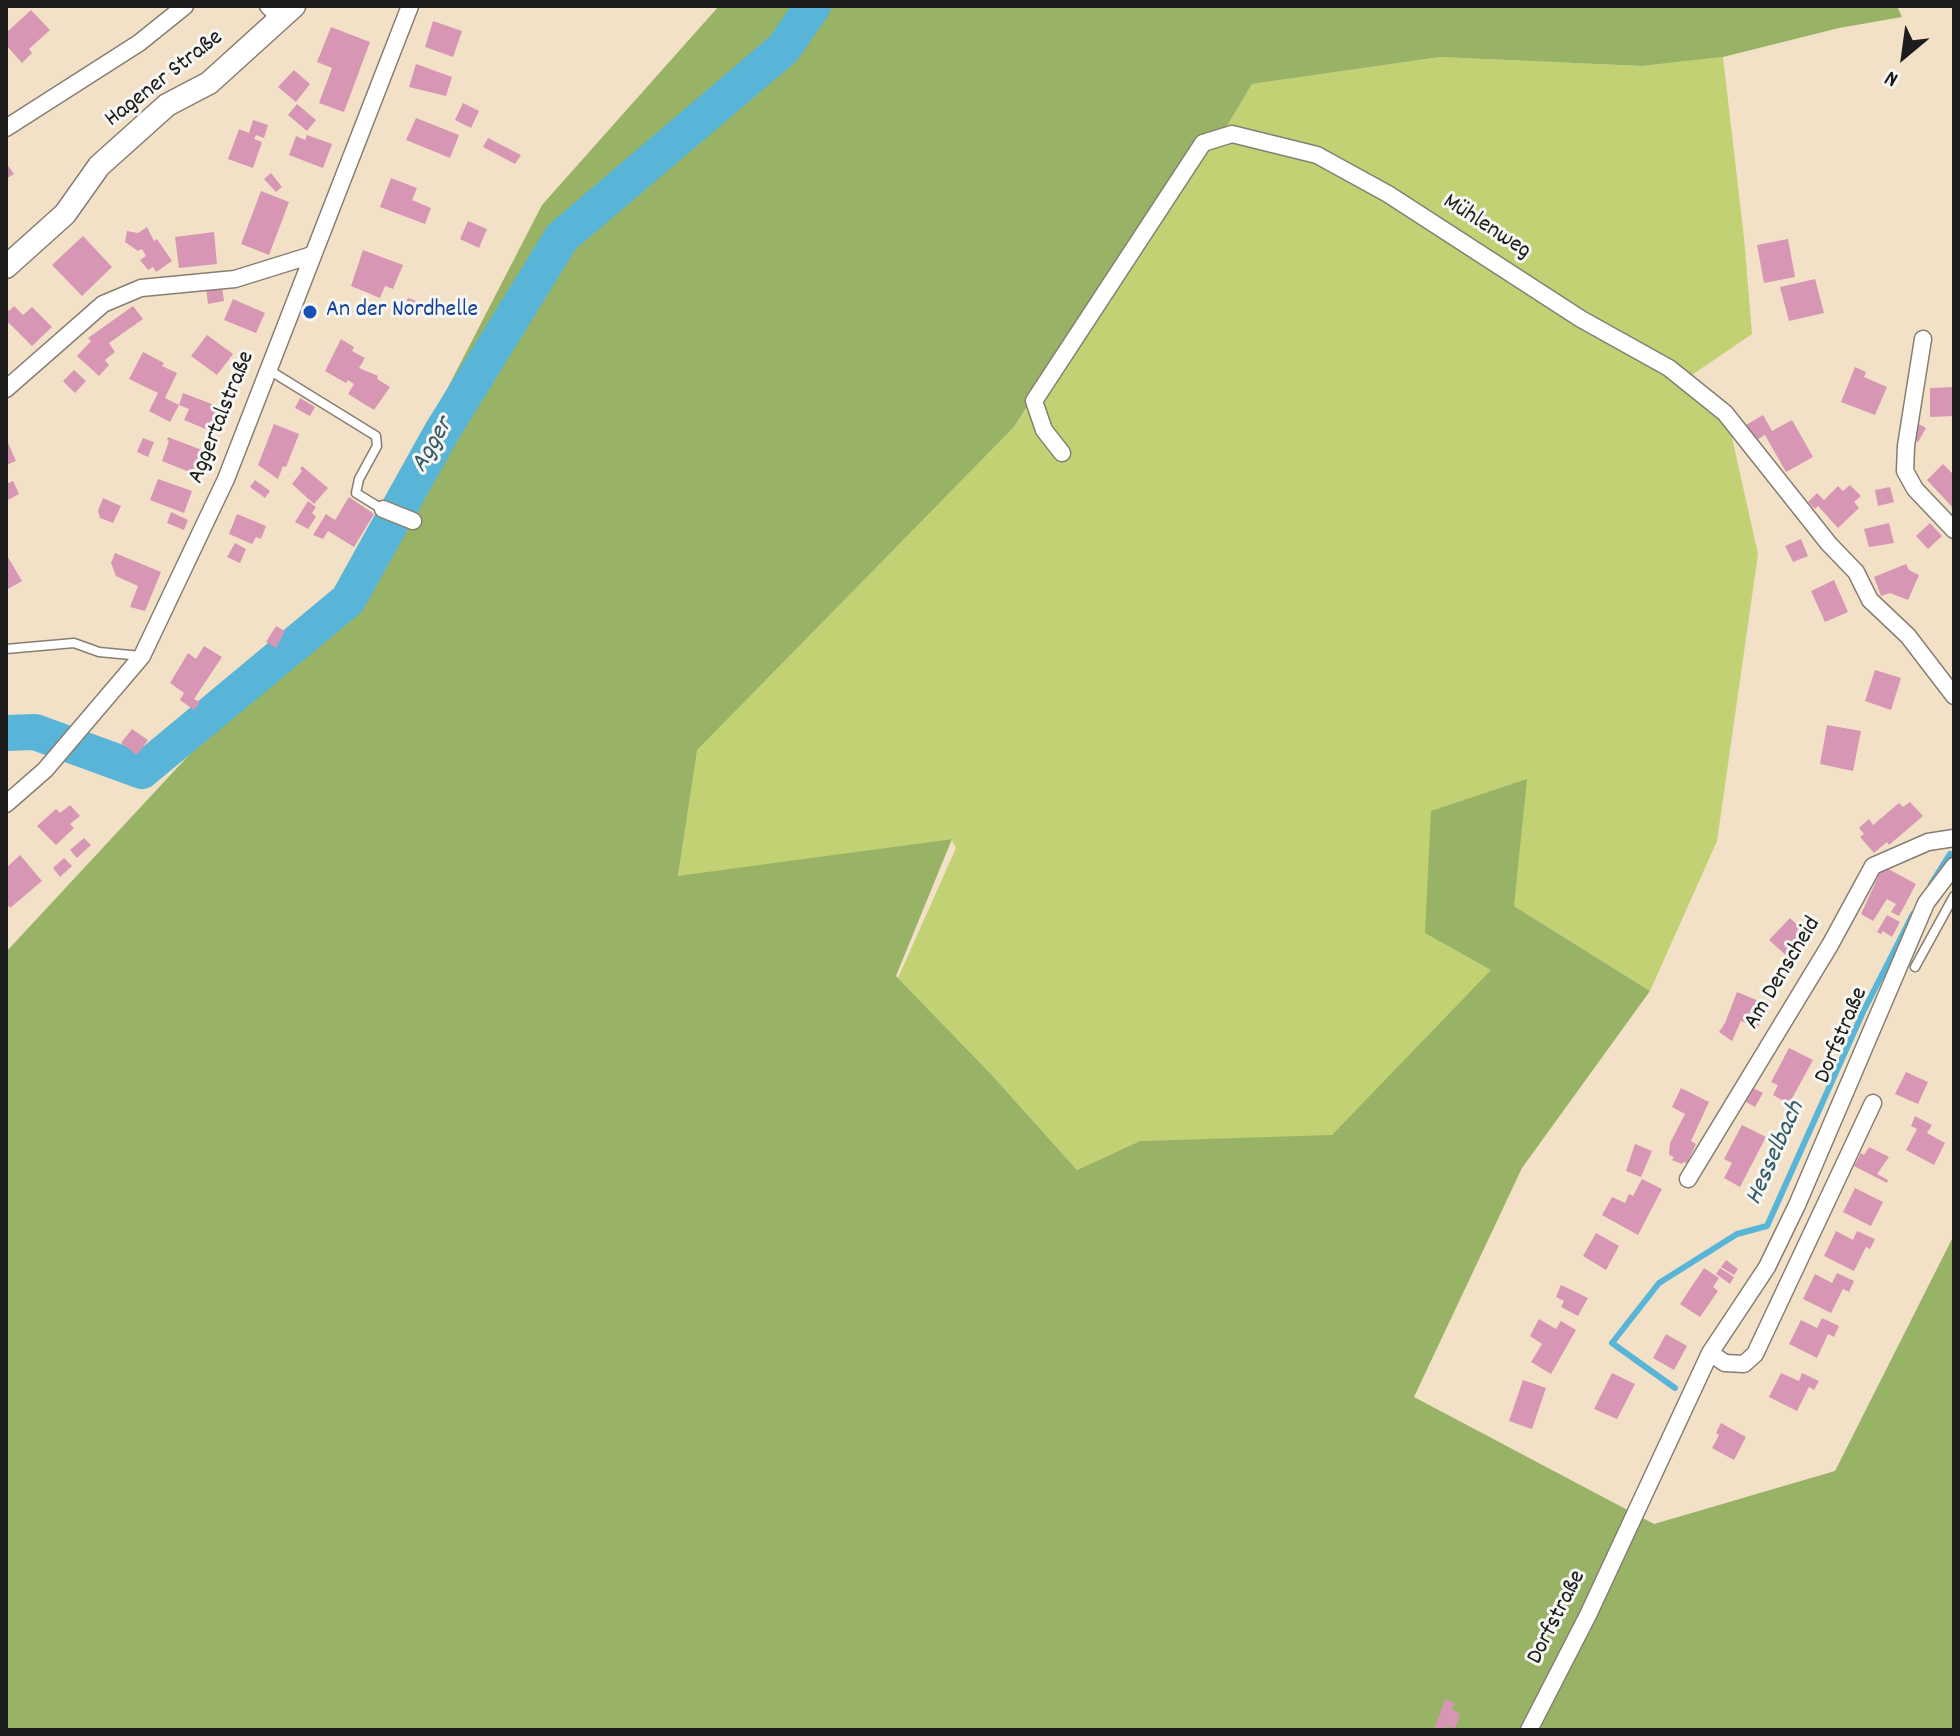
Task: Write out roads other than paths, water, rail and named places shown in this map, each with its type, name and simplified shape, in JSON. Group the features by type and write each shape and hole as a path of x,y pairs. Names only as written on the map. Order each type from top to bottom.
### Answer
{"main road":[{"name":"Hagener Straße","path":"6,267 65,214 99,166 167,105 209,83 281,10"}],"street":[{"path":"6,128 139,43 185,6"},
{"name":"Aggertalstraße","path":"6,804 45,770 142,656 226,479 410,6"},
{"name":"Mühlenweg","path":"1062,453 1044,430 1034,401 1203,143 1232,134 1317,155 1388,194 1581,319 1669,368 1725,413 1829,544 1856,572 1870,600 1908,636 1954,696"},
{"path":"6,389 103,304 141,288 235,279 312,255"},
{"path":"1923,339 1905,471 1915,489 1954,530"},
{"path":"383,509 413,521"},
{"name":"Am Denscheid","path":"1688,1179 1830,945 1873,866 1928,842 1954,838"},
{"name":"Dorfstraße","path":"1529,1730 1588,1615 1710,1353 1767,1267 1797,1205 1926,903 1954,866"},
{"path":"1710,1353 1725,1363 1744,1364 1755,1354 1873,1103"}],"lane":[{"path":"268,370 376,436 377,446 359,479 356,493 383,509"},
{"path":"6,649 74,643 99,652 142,656"},
{"path":"1915,967 1954,896"}],"waterway":[{"name":"Agger","path":"6,733 35,732 142,771 348,600 441,433 562,237 783,49 813,6"},
{"name":"Hesselbach","path":"1931,884 1950,854"},
{"name":"Hesselbach","path":"1675,1388 1612,1343 1659,1283 1737,1234 1767,1226 1863,1012 1913,914"}],"place":[{"name":"An der Nordhelle","path":"310,312"}]}
